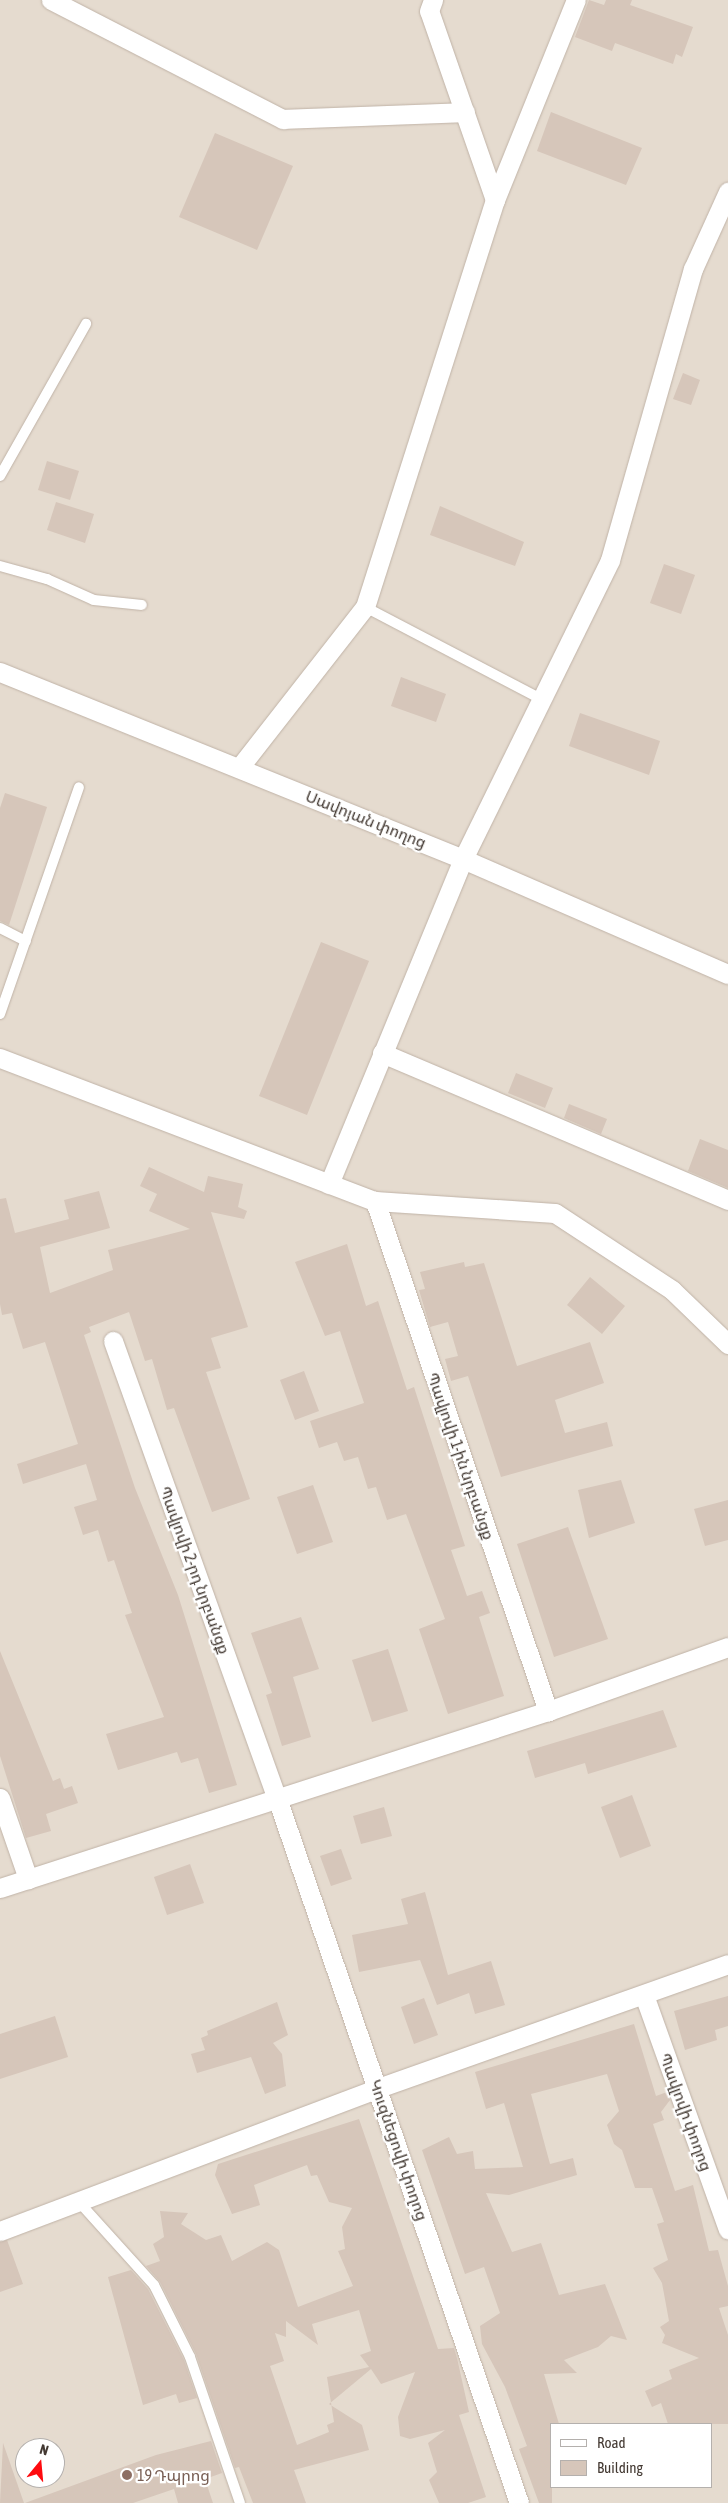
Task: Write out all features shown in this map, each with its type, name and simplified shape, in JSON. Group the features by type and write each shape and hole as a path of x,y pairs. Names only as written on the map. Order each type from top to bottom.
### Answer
{"street":[{"path":"51,0 283,119 465,112"},
{"path":"433,0 429,10 495,200"},
{"path":"239,768 365,607 495,200 576,0"},
{"path":"329,1184 463,859 610,560 693,268 728,192"},
{"name":"Սավոյան փողոց","path":"0,672 463,859 728,974"},
{"path":"382,1053 728,1200"},
{"path":"0,1058 375,1201 555,1213 672,1290 728,1344"},
{"name":"Պավլովի 1-ին նրբանցք","path":"375,1201 548,1711"},
{"name":"Պավլովի 2-րդ նրբանցք","path":"113,1342 277,1798"},
{"path":"0,1888 548,1711 728,1647"},
{"path":"0,1798 28,1879"},
{"name":"Կուզնեցովի փողոց","path":"277,1798 520,2503"},
{"path":"0,2231 378,2088 728,1964"},
{"name":"Պավլովի փողոց","path":"644,1995 728,2229"}],"lane":[{"path":"0,476 86,324"},
{"path":"0,566 47,578 94,600 142,605"},
{"path":"365,607 541,700"},
{"path":"0,1014 79,787"},
{"path":"0,928 26,941"},
{"path":"79,2202 154,2285 190,2357 240,2503"}],"shaded area":[{"path":"0,0 728,0 728,2503 0,2503"}],"building":[{"path":"589,0 604,5 606,0 632,0 630,5 693,27 682,57 676,54 673,64 615,43 612,51 575,37"},
{"path":"551,112 642,148 626,185 537,151"},
{"path":"215,133 293,166 257,250 179,217"},
{"path":"683,373 700,380 691,405 673,399"},
{"path":"47,461 79,471 70,500 38,490"},
{"path":"56,502 94,514 85,543 47,530"},
{"path":"440,506 524,542 515,566 430,535"},
{"path":"664,564 695,575 681,614 650,603"},
{"path":"401,677 446,694 436,722 391,706"},
{"path":"580,713 660,741 649,775 569,746"},
{"path":"5,793 47,807 9,925 0,921 0,808"},
{"path":"321,942 369,961 307,1115 259,1096"},
{"path":"516,1073 553,1088 545,1108 508,1093"},
{"path":"569,1104 607,1119 601,1134 564,1118"},
{"path":"700,1139 728,1150 728,1188 688,1171"},
{"path":"149,1167 204,1192 208,1176 243,1184 238,1207 247,1211 244,1219 211,1212 248,1327 211,1338 221,1368 206,1372 250,1499 212,1512 174,1408 167,1410 152,1359 145,1361 129,1312 89,1327 91,1332 84,1335 135,1488 178,1595 237,1785 209,1793 198,1758 181,1763 177,1752 118,1770 106,1734 164,1717 125,1615 132,1613 114,1560 108,1562 98,1530 83,1535 74,1507 97,1500 86,1464 23,1484 17,1464 78,1444 45,1342 23,1349 12,1313 2,1315 0,1304 0,1199 6,1198 15,1233 69,1219 64,1200 99,1191 110,1228 40,1247 50,1293 113,1270 108,1250 190,1229 149,1211 157,1194 140,1186"},
{"path":"347,1244 366,1306 378,1301 407,1390 414,1387 465,1546 451,1550 467,1596 482,1591 490,1613 479,1617 504,1696 448,1714 419,1629 445,1619 406,1514 387,1520 376,1487 368,1489 358,1457 344,1461 337,1442 319,1448 310,1421 364,1403 340,1331 325,1336 295,1262"},
{"path":"464,1262 465,1267 484,1263 517,1366 590,1342 604,1383 555,1400 565,1433 607,1422 613,1446 501,1477 468,1376 451,1381 445,1359 458,1356 448,1322 430,1327 419,1290 425,1289 420,1272"},
{"path":"590,1277 625,1306 602,1334 567,1305"},
{"path":"304,1371 319,1411 295,1420 280,1380"},
{"path":"621,1480 635,1523 589,1538 578,1490"},
{"path":"313,1485 333,1542 297,1554 277,1497"},
{"path":"728,1500 728,1540 705,1546 694,1509"},
{"path":"568,1527 608,1639 554,1657 517,1544"},
{"path":"301,1617 319,1669 293,1677 311,1737 282,1746 266,1695 272,1693 251,1633"},
{"path":"388,1649 408,1711 372,1722 352,1660"},
{"path":"0,1651 53,1781 60,1778 64,1789 72,1786 78,1803 46,1814 51,1831 26,1838 0,1756"},
{"path":"663,1710 677,1747 588,1774 585,1763 535,1778 527,1751"},
{"path":"632,1795 651,1846 620,1858 601,1807"},
{"path":"384,1807 392,1836 361,1844 353,1816"},
{"path":"341,1849 352,1879 331,1886 320,1856"},
{"path":"190,1864 204,1903 167,1915 154,1877"},
{"path":"425,1892 448,1975 491,1961 505,2005 475,2014 469,1993 437,2005 420,1960 359,1972 352,1935 408,1924 401,1899"},
{"path":"728,1996 728,2026 715,2030 717,2040 685,2050 674,2011"},
{"path":"424,1998 438,2035 414,2044 401,2007"},
{"path":"277,2002 288,2035 273,2043 282,2054 286,2086 265,2094 251,2057 197,2073 191,2054 205,2050 201,2038 208,2035 207,2031"},
{"path":"55,2016 68,2057 0,2079 0,2034"},
{"path":"634,2024 656,2096 667,2092 670,2100 661,2112 664,2120 653,2124 675,2191 693,2185 709,2251 718,2250 728,2286 728,2306 719,2308 728,2335 728,2424 668,2423 661,2403 652,2407 645,2391 672,2379 669,2370 699,2358 662,2343 665,2335 660,2327 669,2321 662,2283 653,2268 668,2260 657,2224 664,2222 652,2188 635,2188 622,2150 614,2144 607,2125 619,2111 607,2074 531,2094 550,2164 573,2158 577,2175 509,2195 486,2193 512,2252 541,2243 559,2295 605,2284 627,2340 611,2336 598,2347 564,2360 577,2373 544,2374 559,2423 550,2423 550,2488 552,2488 552,2503 539,2503 519,2449 527,2446 505,2387 482,2344 480,2326 500,2313 484,2267 465,2274 422,2150 449,2137 457,2154 473,2151 475,2169 523,2167 504,2103 486,2109 475,2072"},
{"path":"359,2119 438,2349 454,2348 469,2412 459,2415 486,2497 468,2503 439,2503 429,2480 437,2472 428,2443 445,2430 410,2439 400,2436 398,2417 415,2372 381,2384 371,2369 331,2402 327,2377 369,2367 360,2355 371,2351 359,2310 312,2324 318,2345 286,2321 286,2337 275,2333 284,2361 270,2366 297,2445 329,2432 327,2425 334,2422 331,2406 362,2425 369,2450 294,2470 306,2503 253,2503 239,2467 235,2468 196,2354 160,2282 146,2266 160,2261 153,2244 164,2237 160,2211 188,2213 181,2224 206,2240 221,2235 232,2261 267,2242 279,2250 298,2307 353,2286 338,2251 345,2249 342,2227 352,2208 329,2202 317,2175 311,2176 307,2165 254,2185 260,2205 232,2214 215,2175 218,2164"},
{"path":"7,2240 23,2284 0,2292 0,2242"},
{"path":"131,2270 148,2289 184,2360 197,2398 179,2403 176,2394 143,2405 108,2277"},
{"path":"211,2441 222,2473 205,2479 213,2503 178,2503 174,2489 133,2503 25,2503 156,2455"},
{"path":"3,2443 15,2477 15,2488 19,2488 24,2503 0,2503"}],"place":[{"name":"19 Դպրոց","path":"127,2475"}]}
